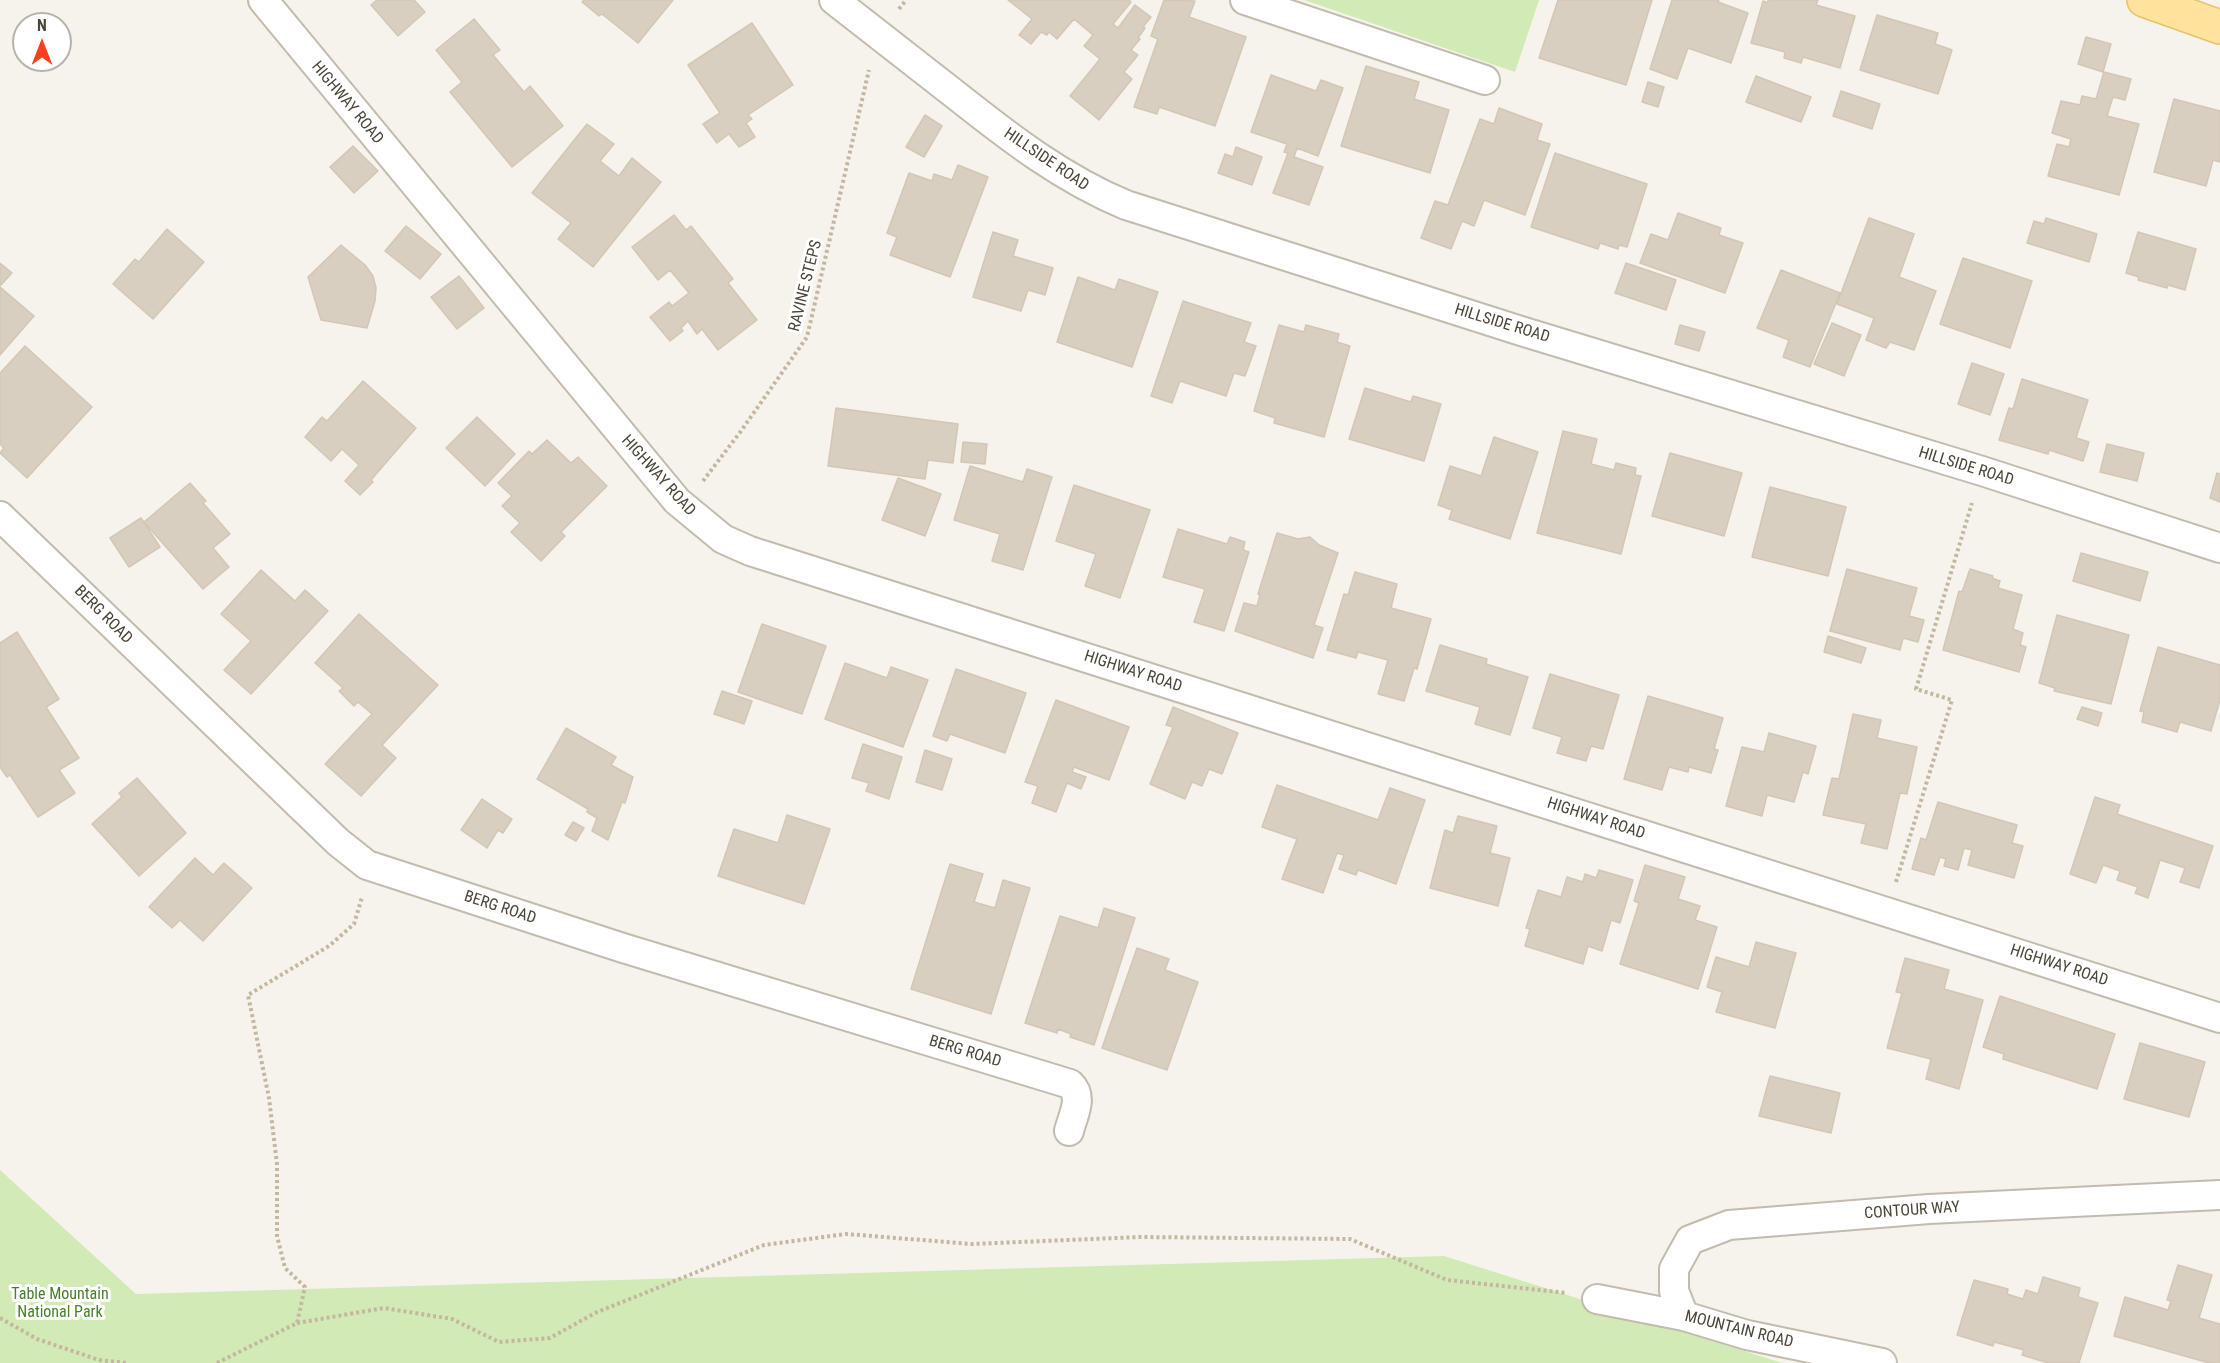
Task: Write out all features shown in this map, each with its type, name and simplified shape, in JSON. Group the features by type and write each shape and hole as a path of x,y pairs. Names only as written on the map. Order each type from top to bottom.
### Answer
{"main road":[{"path":"2144,0 2220,27"}],"street":[{"name":"HIGHWAY ROAD","path":"262,0 676,501 723,539 750,551 2220,1018"},
{"name":"HILLSIDE ROAD","path":"834,0 985,119 1069,179 1126,206 1521,331 1982,471 2220,548"},
{"path":"1245,0 1485,80"},
{"name":"BERG ROAD","path":"0,516 338,842 366,865 623,948 1070,1084 1078,1100 1069,1131"},
{"name":"CONTOUR WAY","path":"1684,1316 1674,1291 1674,1269 1690,1240 1729,1225 1929,1209 2220,1196"},
{"name":"MOUNTAIN ROAD","path":"1597,1299 1684,1316 1747,1335 1882,1363"}],"path":[{"path":"902,5 906,0"},
{"name":"RAVINE STEPS","path":"698,486 741,431 807,337 872,62"},
{"path":"1886,912 1952,700 1916,689 1982,471"},
{"path":"297,1323 305,1287 285,1268 277,1236 277,1164 268,1098 248,995 329,946 354,924 362,896 366,865"},
{"path":"217,1363 297,1323 384,1308 452,1319 500,1342 550,1338 595,1313 764,1245 846,1234 972,1244 1139,1237 1350,1239 1447,1280 1555,1291 1597,1299"},
{"path":"0,1318 37,1340 99,1360 126,1363"}],"green space":[{"path":"1304,0 1539,0 1515,72"},
{"name":"Table Mountain National Park","path":"0,1170 136,1294 1444,1256 1782,1363 0,1363"}],"building":[{"path":"377,0 414,0 425,12 398,36 371,5"},
{"path":"584,0 673,0 638,43 602,14 599,16 582,2"},
{"path":"1008,0 1129,0 1131,2 1113,24 1118,28 1135,5 1151,17 1143,27 1145,28 1138,38 1140,39 1131,50 1138,55 1124,72 1132,79 1099,120 1070,96 1100,59 1084,46 1093,35 1074,19 1057,39 1049,32 1047,35 1041,32 1031,44 1019,35 1032,19"},
{"path":"1164,0 1195,1 1189,17 1246,37 1215,126 1159,107 1157,114 1134,107 1158,39 1151,36"},
{"path":"1558,0 1652,0 1626,85 1539,58"},
{"path":"1672,0 1719,0 1718,2 1748,13 1731,63 1688,48 1677,79 1650,69"},
{"path":"1768,0 1818,0 1816,5 1855,16 1840,68 1803,57 1801,63 1784,58 1785,52 1751,43 1763,1 1768,3"},
{"path":"1877,15 1938,33 1935,44 1952,50 1938,94 1860,70"},
{"path":"474,19 500,50 493,55 524,92 530,86 563,126 512,167 450,92 462,82 436,50"},
{"path":"752,23 793,85 748,115 752,119 746,123 755,137 739,147 729,134 717,143 703,124 720,113 688,65"},
{"path":"2086,37 2111,44 2103,72 2078,64"},
{"path":"1366,66 1419,82 1414,99 1449,110 1430,173 1341,146"},
{"path":"2104,72 2131,79 2125,100 2113,97 2107,116 2139,124 2119,195 2048,176 2057,144 2069,147 2071,139 2052,133 2061,101 2080,105 2082,96 2096,99"},
{"path":"1271,75 1316,91 1321,80 1343,88 1318,156 1297,148 1294,157 1323,167 1309,205 1273,193 1288,153 1284,152 1287,144 1251,132"},
{"path":"1756,76 1811,97 1801,122 1746,102"},
{"path":"1648,82 1664,87 1658,107 1642,102"},
{"path":"1841,91 1880,104 1872,129 1833,116"},
{"path":"2174,99 2220,111 2220,162 2213,160 2206,186 2154,172"},
{"path":"1499,108 1542,124 1537,140 1550,144 1525,215 1484,200 1474,226 1462,221 1451,249 1421,238 1435,201 1448,205 1480,119 1494,124"},
{"path":"925,115 942,126 924,157 906,147"},
{"path":"587,124 614,144 600,161 619,176 632,158 661,182 593,267 558,239 571,223 532,193"},
{"path":"353,146 378,171 354,193 330,167"},
{"path":"1236,147 1262,157 1252,185 1218,173 1225,154 1233,157"},
{"path":"1555,153 1647,184 1627,247 1619,245 1618,249 1600,243 1598,249 1531,227"},
{"path":"958,165 988,177 950,277 890,255 897,237 887,233 909,173 932,181 934,174 952,180"},
{"path":"1678,213 1721,228 1719,235 1743,243 1725,293 1640,263 1651,234 1668,240"},
{"path":"674,215 686,230 691,226 733,279 728,283 757,320 718,350 702,329 697,334 688,321 681,328 683,331 670,341 650,317 669,302 672,306 689,293 670,270 658,280 632,247"},
{"path":"1869,218 1914,234 1899,277 1936,291 1914,350 1890,342 1886,348 1866,340 1874,318 1837,304"},
{"path":"2046,218 2097,234 2089,262 2027,243 2034,221 2044,224"},
{"path":"406,226 441,254 420,279 385,251"},
{"path":"167,229 204,262 153,319 113,284 135,259 139,262"},
{"path":"993,232 1018,240 1013,256 1053,268 1045,295 1028,290 1021,311 973,297"},
{"path":"2138,232 2196,249 2185,290 2138,280 2139,277 2126,273"},
{"path":"341,245 365,265 373,276 376,288 375,301 367,328 321,320 308,277"},
{"path":"1963,258 2032,281 2010,348 1940,324"},
{"path":"0,263 12,273 0,286"},
{"path":"1626,263 1676,280 1666,310 1615,293"},
{"path":"1781,270 1840,293 1810,367 1783,357 1789,340 1757,328"},
{"path":"459,276 484,308 457,329 431,297"},
{"path":"1078,277 1115,290 1119,279 1158,292 1132,367 1057,342"},
{"path":"0,287 34,316 0,355"},
{"path":"1183,301 1251,323 1244,342 1256,346 1245,376 1234,373 1226,396 1180,381 1172,403 1151,396"},
{"path":"1832,323 1861,335 1844,376 1814,364"},
{"path":"1279,325 1304,332 1306,325 1339,334 1337,342 1350,346 1324,437 1274,423 1275,418 1254,411"},
{"path":"1680,325 1705,332 1699,351 1675,344"},
{"path":"25,346 92,407 27,478 0,453 4,448 0,444 0,373"},
{"path":"1972,363 2004,374 1990,415 1958,404"},
{"path":"2022,379 2088,400 2076,438 2089,442 2083,461 2049,450 2048,454 1999,440 2009,408 2013,409"},
{"path":"363,381 416,428 360,495 345,481 359,465 342,449 331,461 305,437 322,417 327,421"},
{"path":"1365,388 1411,402 1413,396 1441,404 1424,461 1349,439"},
{"path":"836,408 958,424 953,463 928,460 925,479 828,466"},
{"path":"477,417 515,454 485,486 446,448"},
{"path":"1563,431 1597,439 1591,464 1614,470 1616,463 1636,468 1635,475 1641,476 1621,554 1537,533"},
{"path":"1494,437 1538,452 1510,539 1449,519 1452,510 1438,505 1450,466 1481,476"},
{"path":"547,440 571,463 578,457 607,486 561,532 565,536 541,561 511,532 520,523 502,506 512,496 498,483 529,451 532,454"},
{"path":"963,442 987,444 985,464 961,462"},
{"path":"2107,444 2144,453 2137,481 2100,472"},
{"path":"1670,453 1742,473 1724,536 1652,516"},
{"path":"970,466 1023,482 1027,469 1052,477 1023,570 992,561 1000,534 954,520"},
{"path":"2217,473 2220,474 2220,502 2210,498"},
{"path":"898,478 941,494 925,536 882,520"},
{"path":"190,483 206,501 203,503 230,534 213,548 229,567 203,589 144,522"},
{"path":"1074,485 1150,510 1120,598 1085,586 1096,554 1056,541"},
{"path":"1770,487 1846,507 1828,576 1752,557"},
{"path":"141,518 160,547 129,567 110,538"},
{"path":"1178,529 1227,544 1230,537 1245,542 1243,550 1249,552 1224,631 1194,622 1205,589 1163,577"},
{"path":"1277,533 1298,539 1310,537 1319,545 1338,553 1314,625 1323,628 1313,658 1235,631 1244,603 1257,606 1260,595 1258,594"},
{"path":"2081,553 2148,572 2140,601 2073,581"},
{"path":"1847,569 1917,588 1909,616 1924,620 1918,642 1903,638 1900,650 1830,631"},
{"path":"1970,569 1993,576 1992,578 2000,581 1998,588 2022,595 2013,629 2023,633 2020,645 2026,647 2019,672 1943,650 1959,591 1962,592"},
{"path":"261,570 295,601 305,590 328,611 251,694 224,670 251,641 221,614"},
{"path":"1355,572 1397,584 1391,608 1431,619 1417,669 1414,668 1404,701 1378,694 1388,660 1358,652 1356,658 1327,650 1344,594 1348,595"},
{"path":"359,614 438,685 382,745 396,758 361,796 325,764 372,714 358,702 354,706 339,691 343,688 315,663"},
{"path":"2057,615 2129,635 2111,704 2054,691 2055,688 2039,683"},
{"path":"762,624 826,646 802,714 738,692"},
{"path":"17,632 59,699 46,707 79,758 59,770 75,793 38,817 10,775 7,777 0,767 0,643"},
{"path":"1828,636 1866,648 1861,663 1824,652"},
{"path":"1440,645 1487,659 1486,664 1528,677 1510,735 1475,724 1480,707 1426,691"},
{"path":"2158,647 2220,665 2220,700 2211,731 2180,722 2177,732 2142,722 2144,712 2140,711"},
{"path":"845,663 887,678 891,667 928,680 903,747 825,719"},
{"path":"956,669 1026,693 1005,753 950,734 947,741 933,736"},
{"path":"1550,674 1619,695 1603,749 1591,746 1586,761 1557,753 1562,737 1533,728"},
{"path":"722,691 752,701 744,724 714,714"},
{"path":"1648,696 1723,718 1714,749 1718,750 1711,773 1689,767 1688,772 1669,767 1662,790 1624,779"},
{"path":"1056,700 1129,727 1109,780 1074,767 1072,772 1086,777 1081,789 1067,783 1056,812 1032,803 1038,786 1025,782"},
{"path":"1173,707 1238,733 1222,774 1209,769 1202,786 1192,782 1185,799 1150,784 1173,727 1166,725"},
{"path":"2082,707 2102,713 2098,726 2077,719"},
{"path":"1853,714 1881,720 1877,738 1917,747 1907,794 1900,793 1887,849 1861,843 1866,824 1823,815 1832,778 1839,779"},
{"path":"566,728 616,757 611,765 633,777 625,803 622,802 608,840 592,831 597,818 587,812 588,809 537,779"},
{"path":"1769,733 1816,746 1808,774 1803,772 1794,802 1767,795 1762,816 1726,806 1742,747 1764,752"},
{"path":"863,744 902,757 889,799 866,791 869,783 852,778"},
{"path":"925,750 952,759 942,790 916,782"},
{"path":"137,778 186,833 139,876 92,824 122,797 119,793"},
{"path":"1277,785 1378,820 1390,788 1425,800 1396,884 1358,870 1356,875 1339,869 1344,855 1337,853 1323,893 1282,879 1297,839 1262,827"},
{"path":"2095,797 2120,805 2117,814 2213,846 2199,888 2180,882 2185,868 2160,860 2148,898 2135,893 2138,887 2117,880 2120,871 2103,865 2096,883 2070,874"},
{"path":"482,799 512,819 503,833 498,830 487,848 461,830"},
{"path":"1938,802 2017,825 2012,843 2023,846 2014,878 1968,865 1972,850 1964,848 1958,870 1944,866 1946,859 1940,857 1934,875 1912,869 1921,838 1926,840"},
{"path":"787,815 830,829 804,904 718,876 734,829 778,843"},
{"path":"1458,816 1497,826 1490,853 1510,858 1498,906 1430,888 1445,830 1453,833"},
{"path":"573,822 584,828 576,841 565,835"},
{"path":"195,858 213,875 224,863 252,888 203,941 180,920 172,928 149,907"},
{"path":"950,864 983,874 974,902 995,908 1003,880 1030,888 991,1014 911,989"},
{"path":"1645,865 1685,877 1678,899 1700,906 1695,920 1717,927 1698,989 1620,964 1639,903 1634,901"},
{"path":"1599,870 1633,880 1620,923 1611,920 1602,951 1588,946 1583,964 1525,946 1530,929 1526,928 1538,890 1561,897 1567,877 1583,882 1585,874 1596,878"},
{"path":"1104,908 1135,918 1094,1045 1070,1037 1071,1034 1058,1029 1057,1033 1025,1023 1060,916 1098,928"},
{"path":"1756,942 1796,953 1775,1028 1716,1012 1722,992 1707,987 1716,957 1749,967"},
{"path":"1137,948 1169,959 1165,970 1198,982 1167,1070 1102,1048"},
{"path":"1905,958 1949,970 1944,989 1983,1000 1959,1089 1926,1079 1931,1059 1887,1048 1902,993 1896,992"},
{"path":"2000,996 2115,1034 2097,1089 2003,1059 2004,1054 1983,1047"},
{"path":"2140,1043 2205,1062 2189,1117 2124,1099"},
{"path":"1770,1076 1840,1093 1831,1133 1759,1116"},
{"path":"2178,1265 2212,1275 2199,1318 2220,1324 2220,1363 2209,1363 2114,1336 2125,1297 2168,1310 2171,1301 2167,1300"},
{"path":"2043,1277 2080,1288 2078,1297 2098,1303 2079,1363 2048,1363 2022,1355 2024,1350 1994,1342 1993,1346 1957,1335 1974,1280 2008,1289 2007,1294 2023,1299 2026,1290 2038,1294"}]}
